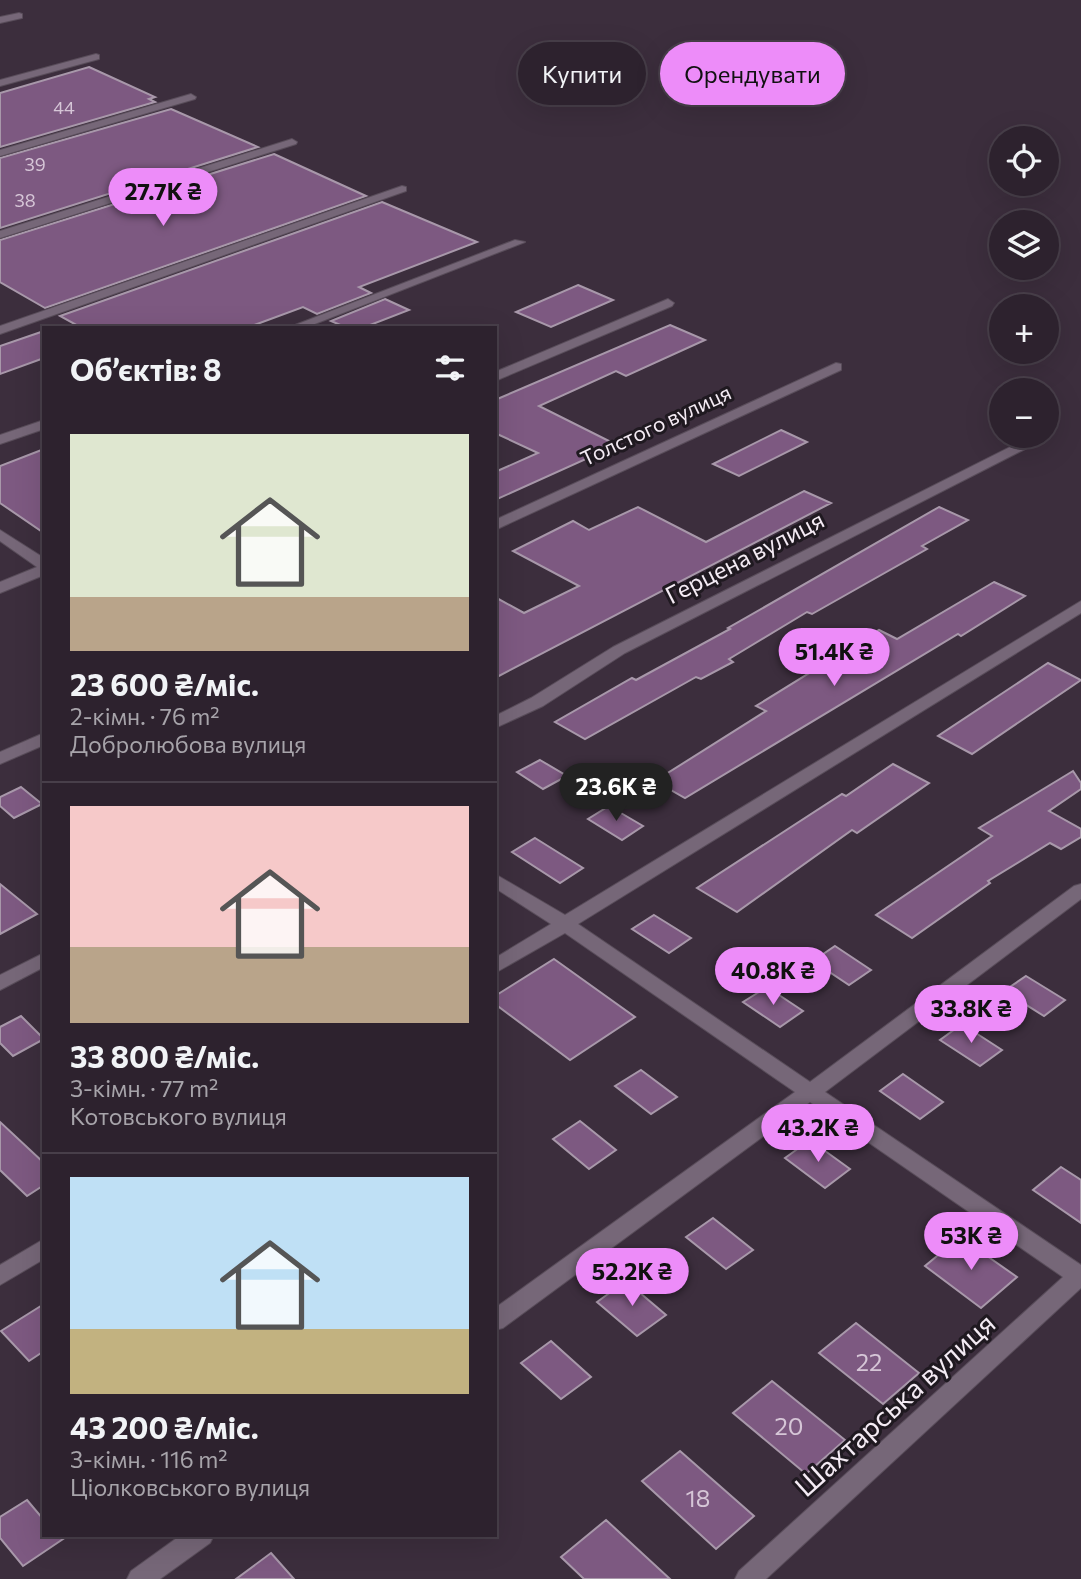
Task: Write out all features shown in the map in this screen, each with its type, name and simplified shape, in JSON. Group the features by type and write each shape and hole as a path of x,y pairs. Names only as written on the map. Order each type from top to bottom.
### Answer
{"street":[{"path":"0,20 19,16"},
{"path":"0,83 96,57"},
{"path":"0,153 191,97"},
{"path":"0,235 292,142"},
{"path":"0,330 402,188"},
{"path":"299,326 519,242"},
{"path":"497,376 668,303"},
{"name":"Толстого вулиця","path":"497,525 836,367"},
{"path":"0,440 42,425"},
{"name":"Герцена вулиця","path":"497,722 537,702 619,650 1016,448"},
{"path":"0,534 42,566"},
{"path":"0,588 42,568"},
{"path":"497,966 1081,606"},
{"path":"0,759 42,739"},
{"path":"497,881 565,924 1080,1276"},
{"path":"497,1320 810,1092 1081,890"},
{"path":"0,983 42,961"},
{"path":"0,1276 42,1249"},
{"name":"Шахтарська вулиця","path":"748,1579 1080,1276"},
{"path":"140,1579 198,1537"}],"building":[{"path":"89,67 155,97 149,99 155,102 0,147 0,93"},
{"path":"171,109 258,147 0,228 0,158"},
{"path":"274,154 366,196 45,308 0,282 0,240"},
{"path":"382,202 477,242 359,287 371,293 317,314 303,307 252,326 78,326 60,316"},
{"path":"578,285 613,300 551,327 516,312"},
{"path":"385,299 409,310 368,326 343,326 331,321"},
{"path":"670,325 705,340 626,376 616,371 539,406 617,445 497,499 497,471 538,453 497,434 497,399"},
{"path":"42,332 42,359 0,374 0,346"},
{"path":"781,430 807,442 739,476 713,464"},
{"path":"42,450 42,532 0,503 0,466"},
{"path":"804,491 831,503 497,677 497,598 524,613 579,586 513,551 573,521 589,530 638,507 706,542"},
{"path":"939,507 968,520 922,546 927,549 812,614 807,612 729,659 733,662 701,679 696,677 585,739 555,722 632,678 636,680 730,629 728,628"},
{"path":"994,582 1025,596 685,798 655,781 766,711 756,706 879,630 897,639"},
{"path":"1048,663 1081,680 972,754 938,736"},
{"path":"540,760 567,776 543,789 517,772"},
{"path":"893,764 929,783 857,833 852,830 737,912 697,888 842,794 846,796"},
{"path":"1073,771 1081,783 1081,789 1049,811 1081,829 1081,837 1061,849 1050,843 988,881 990,883 912,938 876,915 992,836 979,828"},
{"path":"21,787 42,804 14,818 0,806 0,797"},
{"path":"609,806 643,826 622,840 588,819"},
{"path":"535,838 583,868 560,883 512,852"},
{"path":"0,884 37,914 0,934"},
{"path":"654,915 691,938 669,953 632,929"},
{"path":"835,946 871,970 849,985 813,961"},
{"path":"554,959 635,1017 570,1060 497,1005 497,995"},
{"path":"1026,976 1065,1000 1044,1016 1004,991"},
{"path":"767,987 803,1011 780,1027 743,1002"},
{"path":"21,1016 42,1040 13,1056 0,1043 0,1027"},
{"path":"962,1024 1002,1050 980,1066 940,1040"},
{"path":"641,1070 677,1097 651,1114 615,1086"},
{"path":"903,1074 943,1102 920,1119 880,1091"},
{"path":"580,1121 616,1150 589,1169 553,1139"},
{"path":"0,1122 42,1161 42,1186 27,1196 0,1170"},
{"path":"810,1140 850,1169 825,1188 785,1158"},
{"path":"1061,1167 1081,1180 1081,1223 1033,1190"},
{"path":"713,1218 753,1250 726,1269 686,1237"},
{"path":"960,1237 1017,1277 981,1308 925,1266"},
{"path":"626,1281 666,1315 637,1336 597,1302"},
{"path":"42,1305 42,1352 29,1361 1,1331"},
{"path":"856,1323 919,1373 883,1404 819,1353"},
{"path":"551,1341 591,1377 561,1399 521,1363"},
{"path":"772,1381 845,1440 806,1474 733,1413"},
{"path":"680,1451 754,1516 716,1549 642,1481"},
{"path":"27,1500 42,1518 42,1537 66,1537 23,1566 0,1538 0,1517"},
{"path":"606,1520 670,1579 584,1579 561,1557"},
{"path":"271,1553 294,1579 236,1579"}]}
